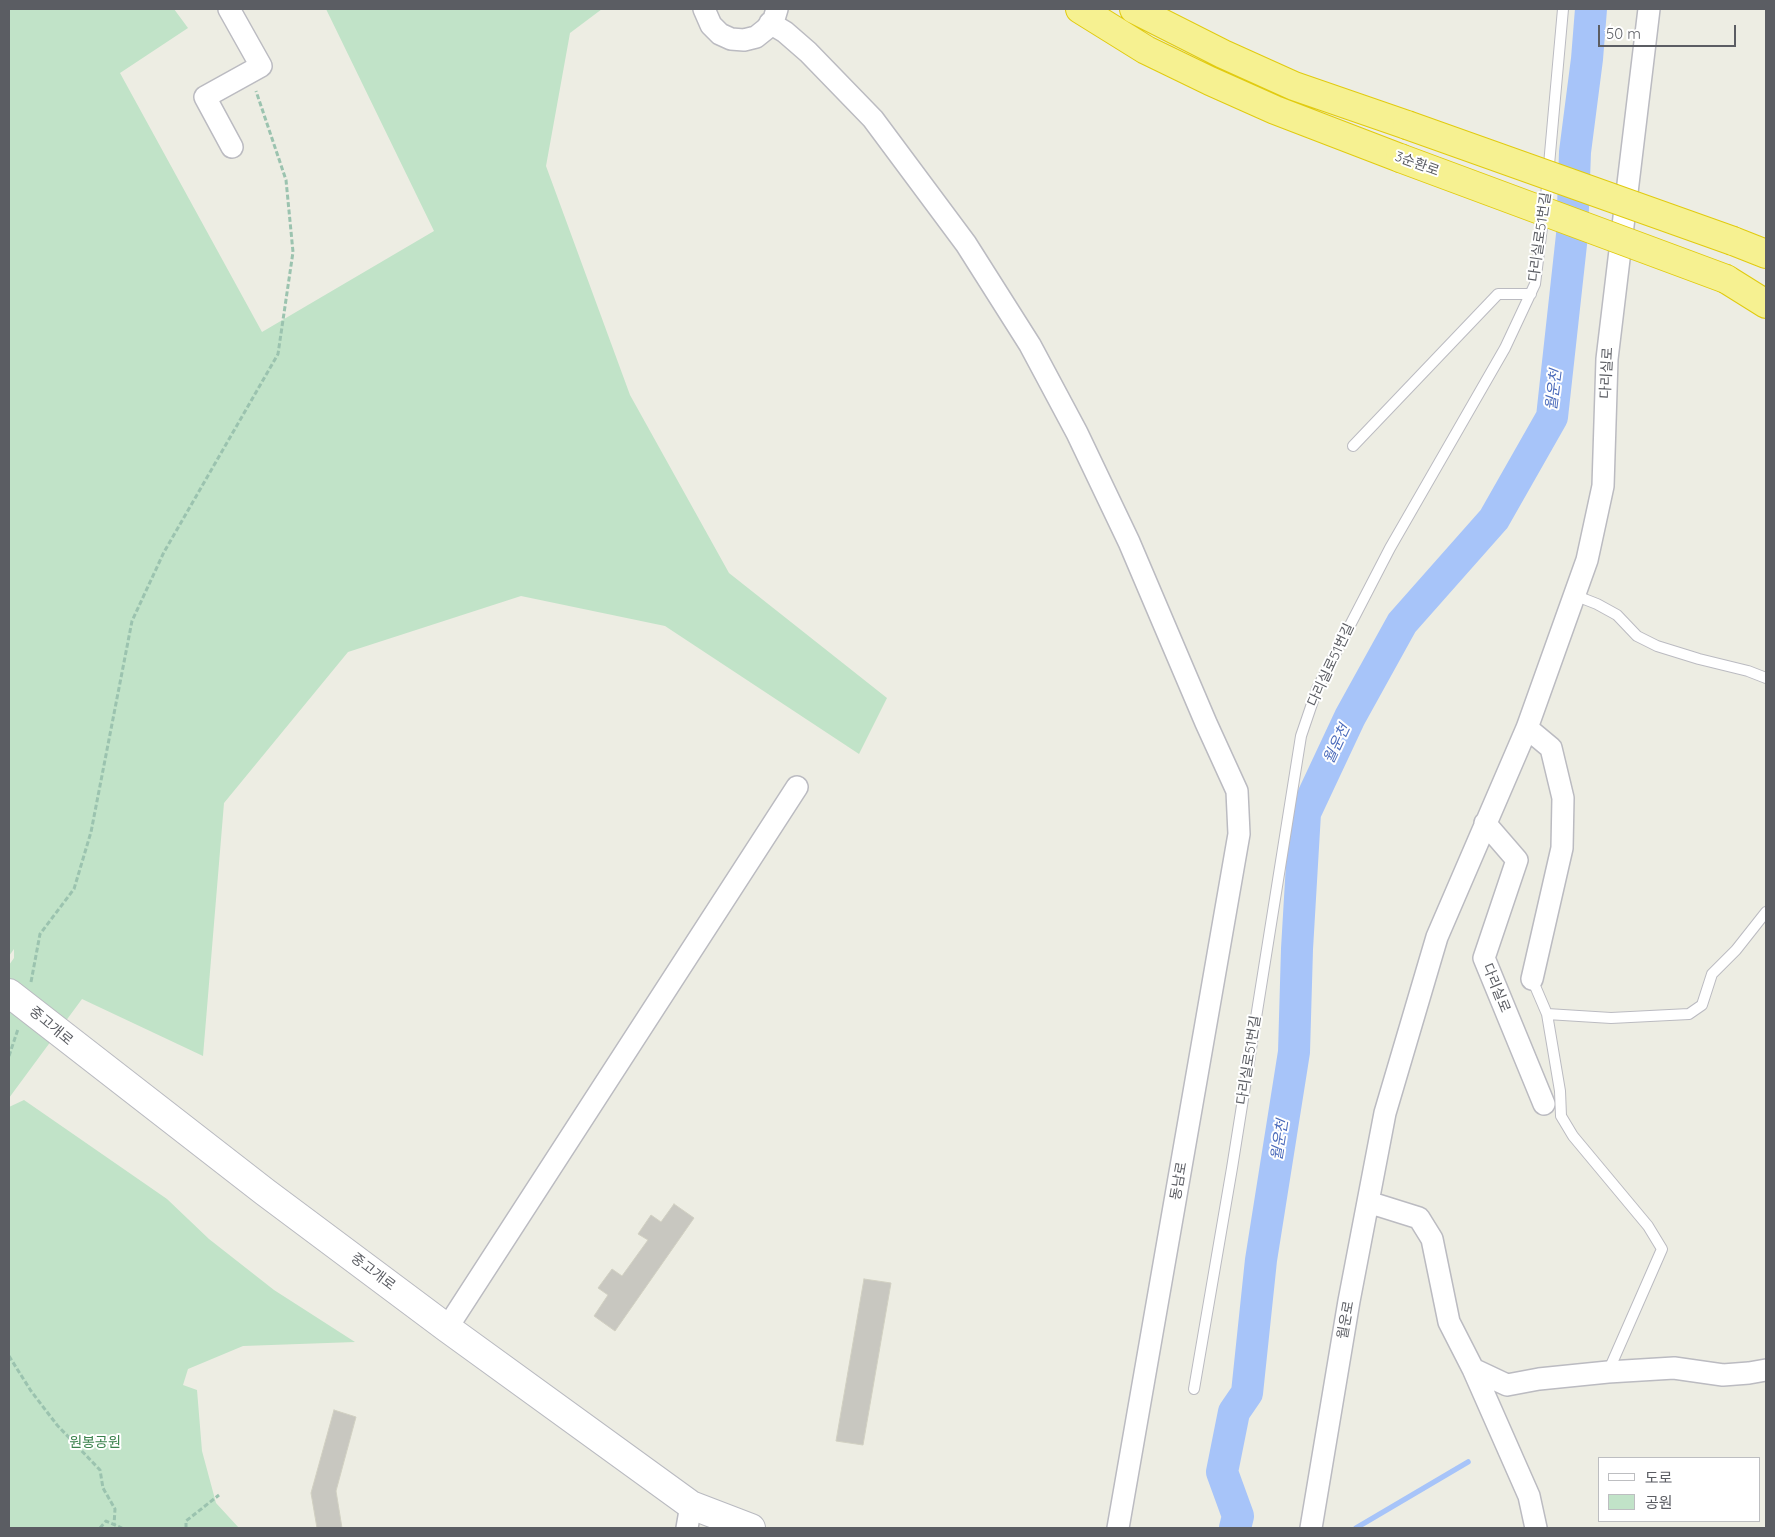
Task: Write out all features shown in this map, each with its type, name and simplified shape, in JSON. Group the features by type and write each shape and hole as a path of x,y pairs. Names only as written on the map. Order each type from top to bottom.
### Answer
{"highway":[{"name":"3순환로","path":"1080,9 1146,50 1275,110 1766,294"},
{"path":"1134,9 1223,54 1294,86 1733,242 1766,252"},
{"path":"1726,279 1766,304"}],"street":[{"path":"228,9 261,66 205,97 232,147"},
{"path":"704,9 711,25 720,34 732,39 744,40 756,37 766,29 774,16"},
{"name":"다리실로","path":"1385,1113 1437,937 1527,728 1587,560 1603,486 1607,359 1648,9"},
{"name":"동남로","path":"774,16 785,32 808,52 873,119 966,244 1030,344 1077,433 1125,534 1237,791 1239,834 1118,1528"},
{"path":"1527,728 1551,748 1563,798 1562,848 1532,979"},
{"path":"447,1328 797,787"},
{"name":"다리실로","path":"1485,823 1517,860 1484,958 1544,1104"},
{"name":"중고개로","path":"17,999 265,1192 447,1328 689,1516 751,1528"},
{"name":"월운로","path":"1311,1528 1349,1301 1385,1113"},
{"path":"1368,1202 1418,1218 1432,1239 1449,1322 1473,1369 1529,1496 1536,1528"},
{"path":"1473,1369 1507,1385 1539,1379 1674,1368 1723,1375 1766,1370"}],"lane":[{"name":"다리실로51번길","path":"1194,1390 1232,1168 1301,736 1317,688 1390,548 1505,348 1535,284 1547,186 1563,9"},
{"path":"1353,446 1498,294 1531,294"},
{"path":"1574,595 1597,604 1617,615 1637,636 1657,646 1698,659 1748,671 1766,678"},
{"path":"1547,1014 1611,1018 1689,1014 1702,1005 1712,974 1736,950 1766,912"},
{"path":"1532,979 1547,1014 1560,1091 1561,1116 1573,1136 1648,1226 1662,1249 1608,1372"}],"path":[{"path":"9,1056 17,999 40,934 74,890 91,832 132,621 164,552 278,354 293,252 286,180 254,85"},
{"path":"9,1356 31,1391 57,1425 100,1470 103,1488 116,1509 114,1525"},
{"path":"186,1528 186,1521 220,1495"},
{"path":"100,1528 106,1521 122,1528"}],"green space":[{"path":"9,9 174,9 188,28 120,73 262,332 434,231 326,9 602,9 570,33 546,166 630,395 729,573 887,698 859,754 665,626 521,596 348,652 224,803 203,1056 82,999 9,1098 9,965 14,958 14,949 9,956"},
{"name":"원봉공원","path":"24,1100 167,1199 209,1239 274,1290 355,1342 243,1346 188,1369 183,1385 197,1390 202,1451 216,1503 239,1528 9,1528 9,1107"}],"building":[{"path":"674,1204 694,1218 615,1331 594,1316 608,1295 598,1288 612,1269 622,1276 648,1240 638,1234 651,1215 661,1222"},
{"path":"864,1279 891,1283 863,1445 836,1441"},
{"path":"334,1410 356,1417 336,1491 342,1528 317,1528 311,1493"}],"waterway":[{"name":"월운천","path":"1235,1528 1238,1516 1222,1472 1234,1412 1247,1393 1261,1260 1294,1052 1297,949 1305,813 1350,717 1402,623 1494,519 1552,417 1572,235 1575,152 1587,59 1591,9"},
{"path":"1356,1528 1468,1462"}]}
